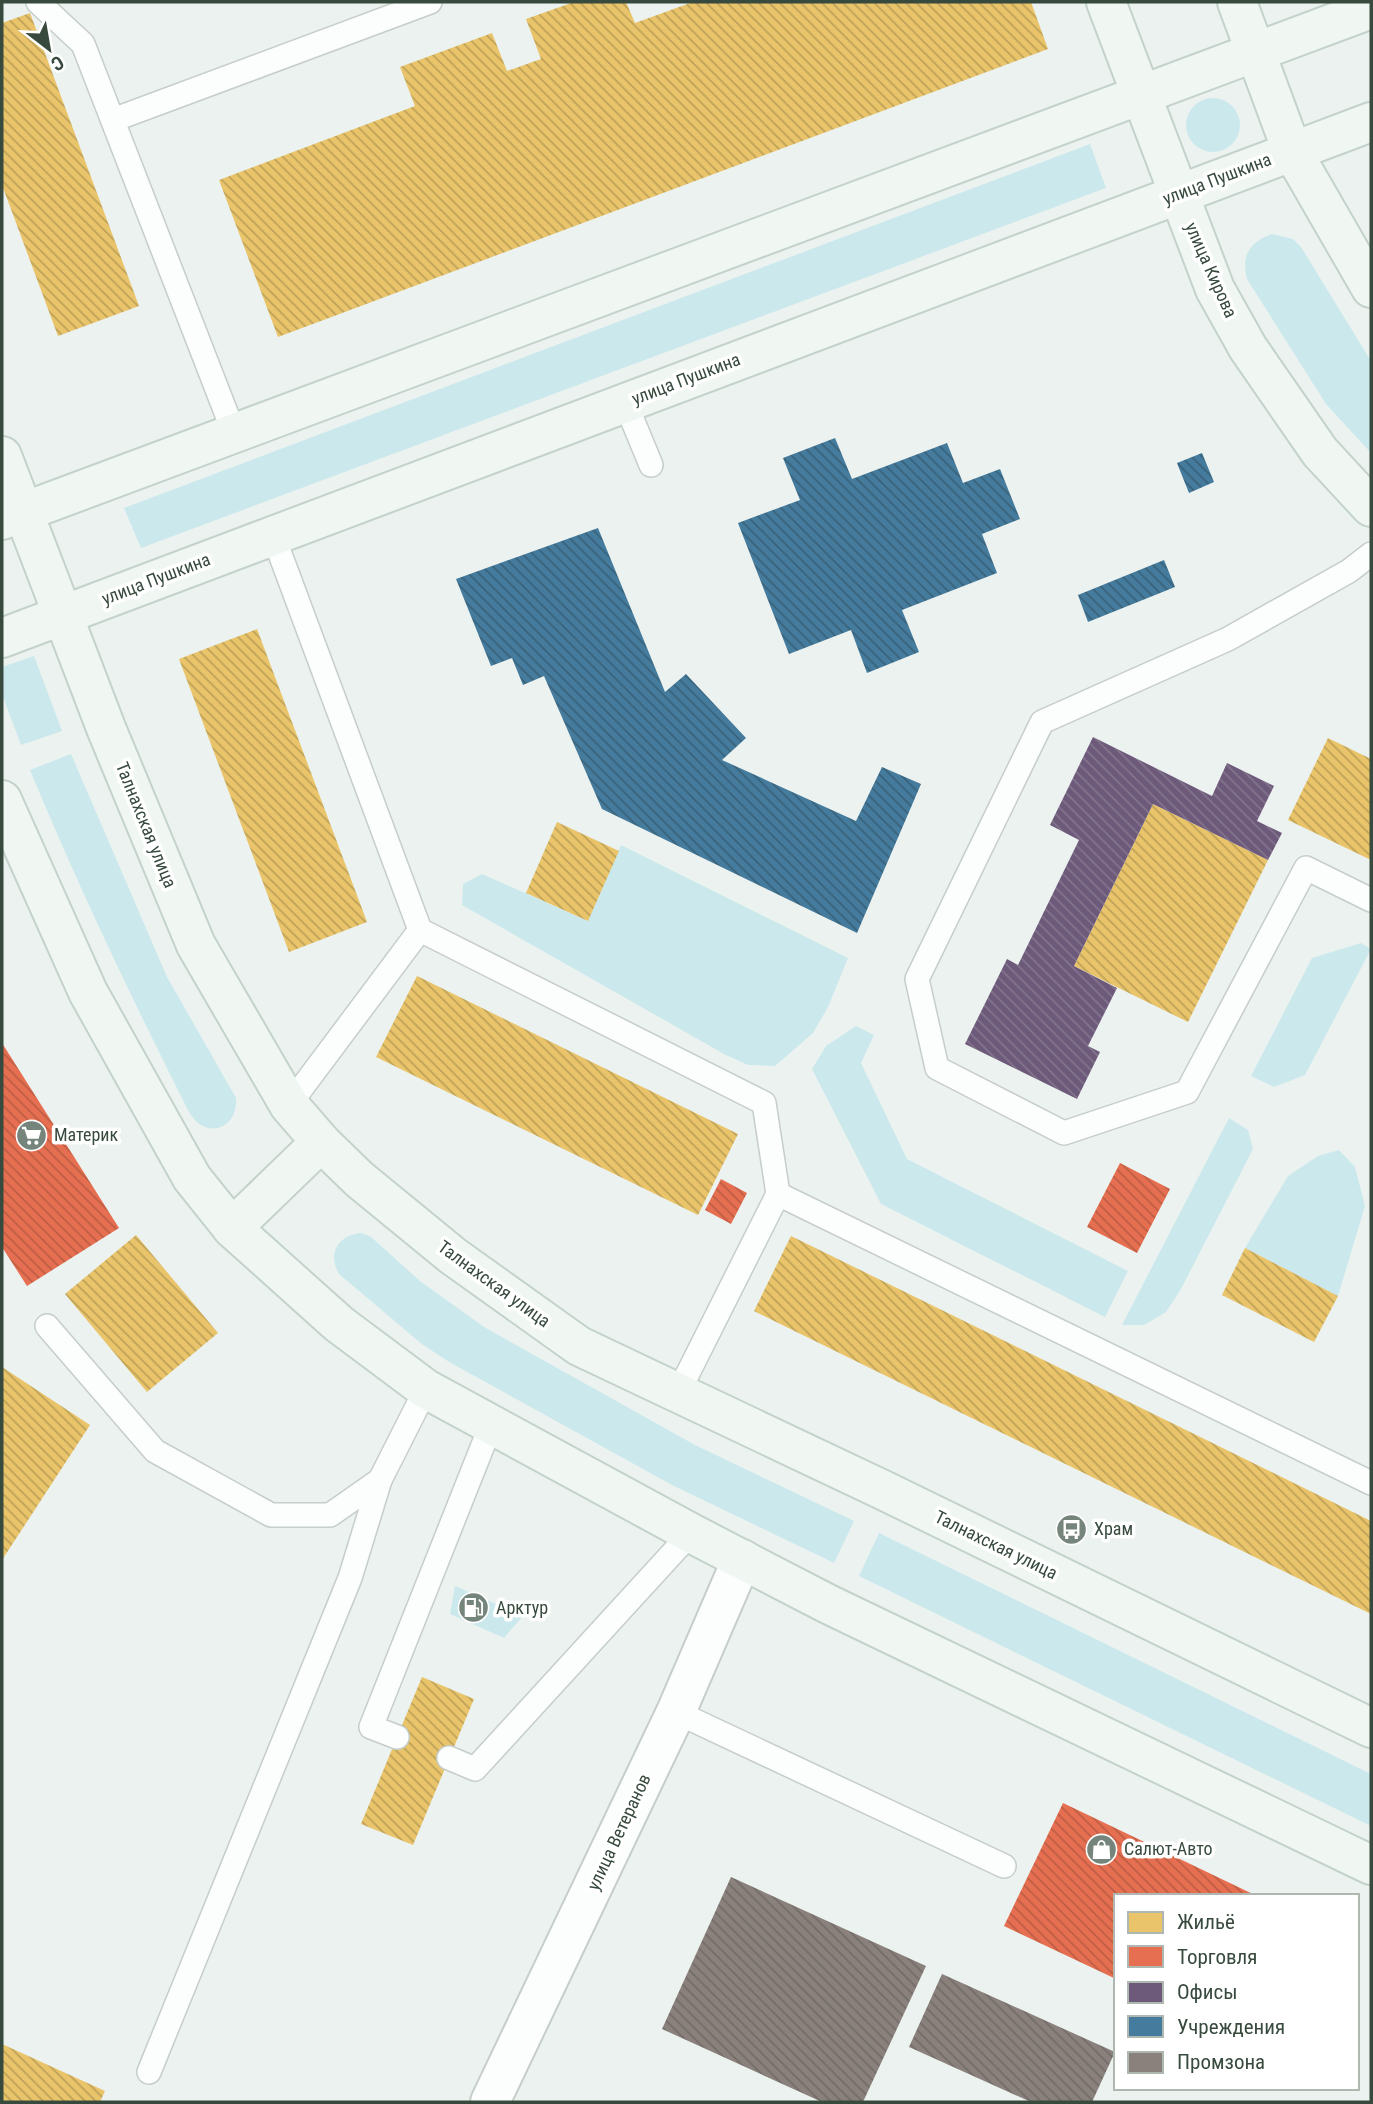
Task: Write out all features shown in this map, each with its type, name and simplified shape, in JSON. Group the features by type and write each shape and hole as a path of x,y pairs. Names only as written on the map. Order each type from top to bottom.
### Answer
{"street":[{"name":"улица Кирова","path":"1106,2 1215,289 1248,348 1320,452 1371,507"},
{"path":"1237,2 1292,151 1371,288"},
{"path":"13,516 1371,9"},
{"name":"улица Пушкина","path":"2,638 1371,122"},
{"name":"Талнахская улица","path":"2,456 13,516 63,615 196,945 289,1105 321,1142 359,1179 453,1256 579,1346 883,1490 1371,1728"},
{"path":"2,800 88,992 192,1178 232,1227 339,1324 426,1389 691,1533 828,1604 1371,1866"},
{"path":"232,1227 321,1142"},
{"name":"улица Ветеранов","path":"490,2102 676,1712 742,1559"}],"lane":[{"path":"38,2 83,44 234,433"},
{"path":"113,120 430,2"},
{"path":"625,402 651,465"},
{"path":"273,535 420,930 764,1103 778,1194 678,1393"},
{"path":"1371,554 1349,571 1228,639 1042,722 917,979 937,1068 1064,1133 1187,1092 1306,868 1371,900"},
{"path":"289,1105 420,930"},
{"path":"778,1194 1371,1483"},
{"path":"47,1326 155,1451 271,1514 330,1515 380,1479"},
{"path":"149,2072 350,1578 380,1479 426,1389"},
{"path":"397,1737 371,1727 491,1424"},
{"path":"449,1758 475,1769 691,1533"},
{"path":"676,1712 1004,1866"}],"shaded area":[{"path":"1213,98 1232,106 1240,125 1232,144 1213,152 1194,144 1186,125 1194,106"},
{"path":"1090,144 1106,188 141,548 124,508"},
{"path":"1272,234 1293,239 1301,247 1371,361 1371,453 1326,404 1247,279 1245,263 1249,251 1258,241"},
{"path":"34,656 62,731 21,745 2,694 2,667"},
{"path":"71,754 167,977 236,1098 232,1118 219,1128 203,1126 189,1112 106,942 30,770"},
{"path":"621,845 848,958 828,1007 813,1033 775,1066 748,1065 724,1054 462,905 463,884 482,874 588,921"},
{"path":"1361,943 1371,949 1305,1075 1274,1087 1251,1076 1312,958"},
{"path":"856,1026 874,1035 861,1063 907,1159 1128,1271 1105,1317 881,1204 812,1069 826,1046"},
{"path":"1229,1118 1248,1130 1253,1149 1181,1289 1166,1312 1144,1325 1122,1325"},
{"path":"1339,1150 1355,1167 1365,1206 1338,1296 1245,1248 1288,1176 1318,1156"},
{"path":"361,1233 370,1236 420,1281 484,1327 695,1445 854,1521 834,1563 672,1485 423,1345 339,1274 334,1259 337,1247 346,1237"},
{"path":"879,1533 1371,1774 1371,1826 859,1576"},
{"path":"455,1586 523,1616 504,1638 450,1614"}],"building: Жильё":[{"path":"574,2 626,2 635,23 693,2 1031,2 1048,49 278,337 219,180 415,106 400,67 492,33 507,71 541,59 526,19"},
{"path":"30,13 139,306 58,336 2,185 2,23"},
{"path":"257,629 367,922 289,952 179,659"},
{"path":"1328,738 1371,759 1371,860 1288,820"},
{"path":"1153,804 1268,860 1188,1022 1074,966"},
{"path":"557,822 619,851 588,921 526,893"},
{"path":"417,976 738,1134 698,1215 376,1057"},
{"path":"136,1235 218,1333 147,1392 65,1294"},
{"path":"791,1236 1371,1521 1371,1614 754,1311"},
{"path":"1245,1248 1338,1296 1314,1342 1222,1295"},
{"path":"2,1367 90,1425 2,1560"},
{"path":"422,1677 474,1699 413,1845 361,1824"},
{"path":"2,2044 105,2091 100,2102 2,2102"}],"building: Торговля":[{"name":"Материк","path":"2,1043 119,1228 27,1286 2,1247"},
{"path":"1120,1163 1170,1189 1137,1253 1087,1227"},
{"path":"721,1179 747,1193 731,1224 705,1210"},
{"name":"Салют-Авто","path":"1063,1803 1253,1894 1114,1894 1114,1978 1004,1926"}],"building: Офисы":[{"path":"1093,737 1212,796 1227,763 1274,786 1257,821 1282,833 1268,860 1153,804 1074,966 1117,988 1088,1046 1100,1052 1077,1099 965,1044 1007,959 1018,965 1079,840 1050,825"}],"building: Учреждения":[{"path":"835,438 852,479 947,443 963,483 1000,469 1020,519 982,534 997,573 902,610 919,652 867,673 851,630 789,654 738,523 800,500 783,458"},
{"path":"1202,453 1214,482 1189,493 1177,463"},
{"path":"598,528 665,692 686,674 746,738 722,760 856,821 882,767 921,784 857,933 602,809 544,676 523,685 512,658 491,666 456,579"},
{"path":"1164,560 1175,587 1088,622 1078,595"}],"building: Промзона":[{"path":"731,1877 926,1966 863,2102 822,2102 662,2029"},
{"path":"942,1974 1114,2052 1114,2054 1092,2102 1031,2102 909,2047"}],"place":[{"name":"Материк","path":"31,1135"},
{"name":"Храм","path":"1071,1529"},
{"name":"Арктур","path":"473,1608"},
{"name":"Салют-Авто","path":"1101,1849"}]}
